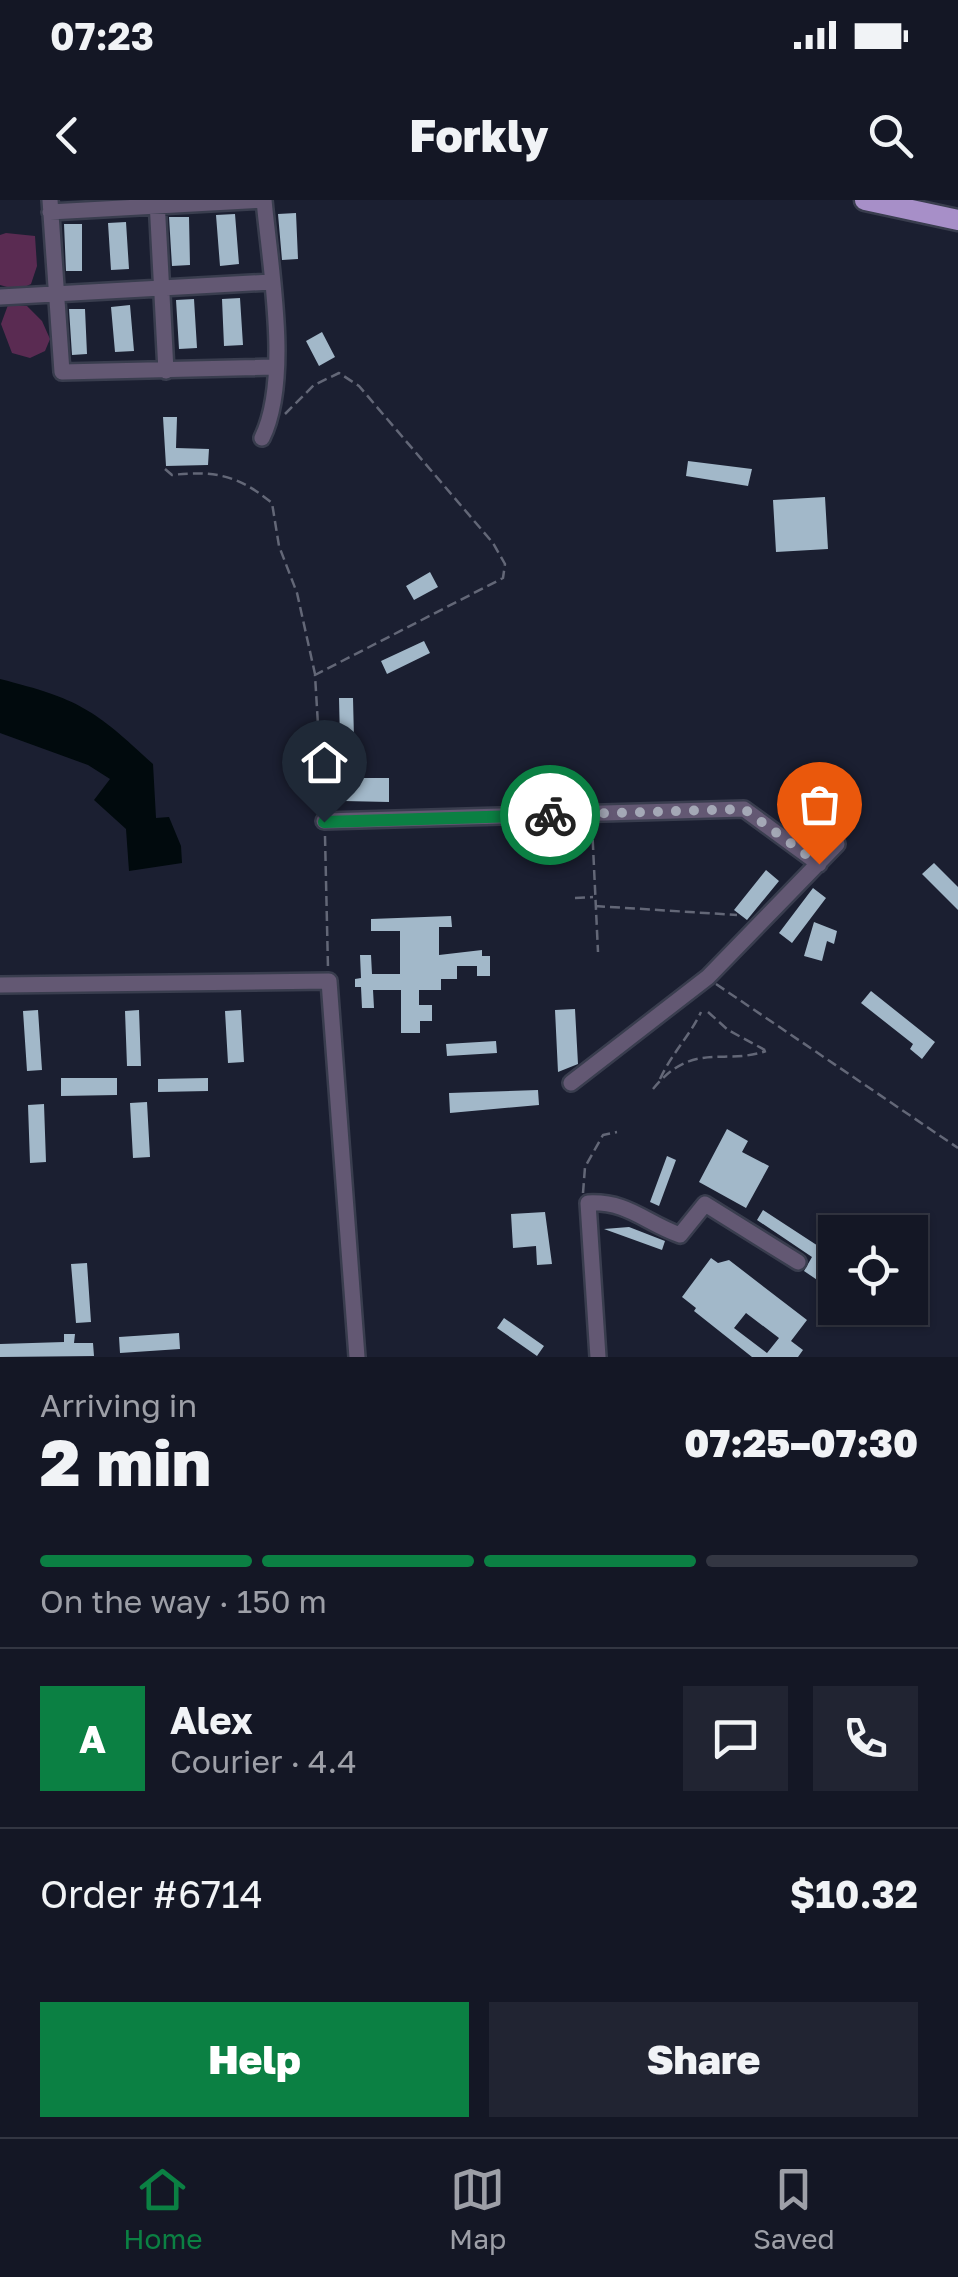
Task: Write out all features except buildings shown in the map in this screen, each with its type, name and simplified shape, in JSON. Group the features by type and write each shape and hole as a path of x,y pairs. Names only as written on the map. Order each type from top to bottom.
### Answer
{"main road":[{"path":"865,200 958,220"}],"street":[{"path":"262,438 274,414 274,367 271,282 264,200 50,206 62,372 274,367"},
{"path":"157,203 166,371"},
{"path":"0,297 271,282"},
{"path":"324,822 744,809 819,864"},
{"path":"571,1083 708,977 837,844"},
{"path":"0,985 329,981 356,1357"},
{"path":"598,1357 588,1203 618,1201 655,1226 680,1235 706,1204 798,1262"}],"path":[{"path":"274,414 286,414 314,385 339,373 359,386 493,544 505,564 502,578 315,676"},
{"path":"165,469 172,474 206,471 233,476 272,503 279,546 298,594 315,676 329,981"},
{"path":"592,814 598,952"},
{"path":"575,898 595,897"},
{"path":"595,906 737,915"},
{"path":"708,977 730,997 958,1148"},
{"path":"660,1080 673,1049 690,1035 701,1012"},
{"path":"652,1088 708,1054 766,1050 728,1030 708,1012"},
{"path":"588,1203 581,1188 585,1166 602,1135 617,1132"}],"shaded area":[{"path":"0,235 35,236 37,266 31,284 18,290 0,285"},
{"path":"8,305 27,306 42,321 50,339 45,351 30,358 12,353 1,324"},
{"path":"0,679 84,708 153,764 156,818 169,817 181,846 182,863 129,871 126,829 94,800 110,779 88,765 0,733"}],"way so far":[{"path":"550,815 744,809 819,864"}],"route":[{"path":"324,822 550,815"}]}
